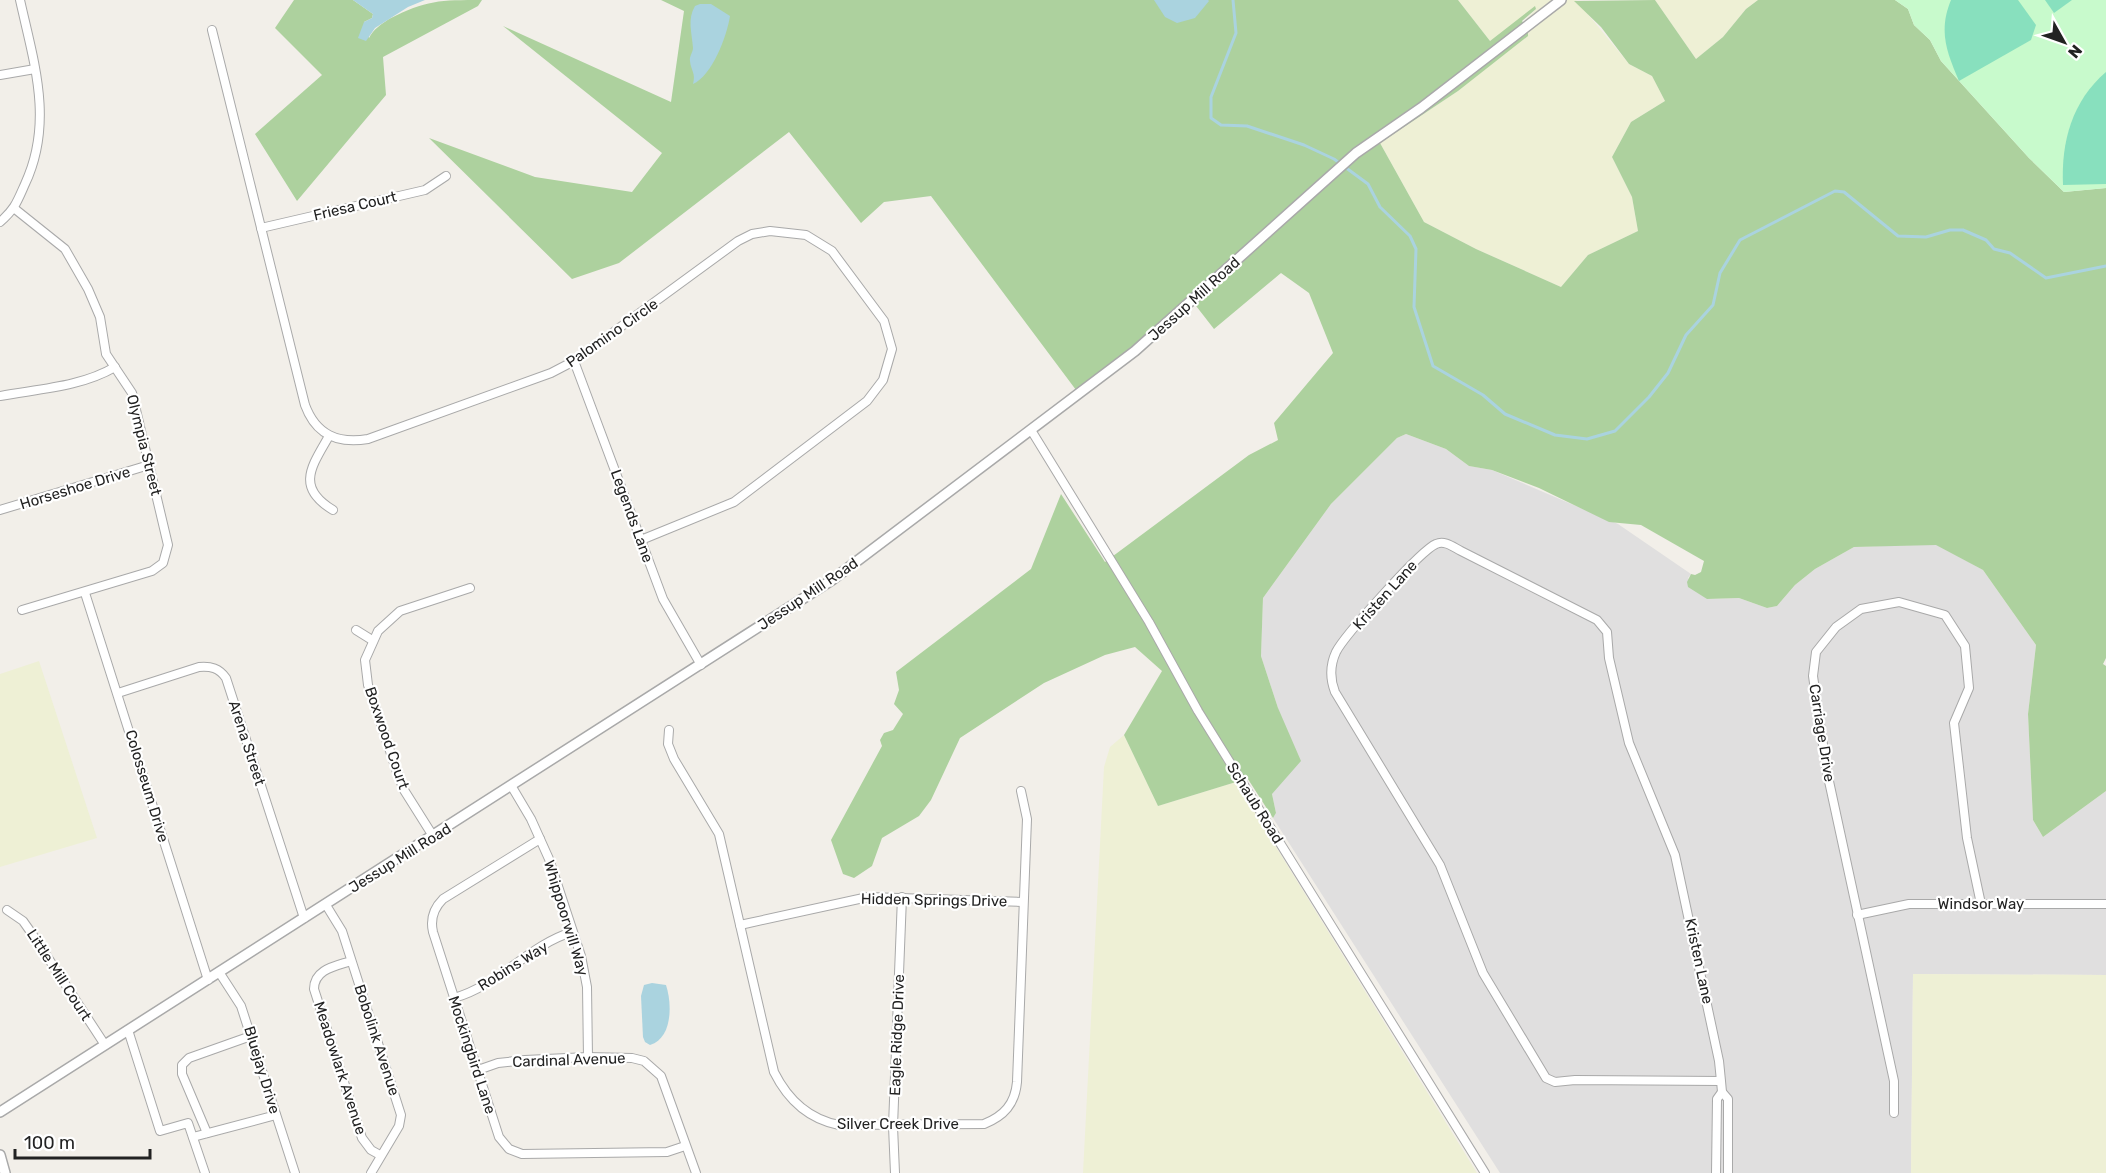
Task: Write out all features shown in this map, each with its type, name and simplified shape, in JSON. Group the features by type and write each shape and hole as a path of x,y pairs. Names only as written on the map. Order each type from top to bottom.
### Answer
{"street":[{"path":"0,222 15,209 38,149 42,111 20,0"},
{"name":"Jessup Mill Road","path":"0,1112 512,787 832,580 1166,325 1356,153 1421,108 1561,0"},
{"path":"212,30 305,405 317,427 329,436 310,475 312,492 320,502 333,510"},
{"path":"0,75 35,69"},
{"name":"Friesa Court","path":"261,228 425,190 446,176"},
{"name":"Olympia Street","path":"15,209 66,249 78,267 100,317 106,354 132,393 168,544 163,563 144,574 85,593"},
{"name":"Palomino Circle","path":"329,436 347,442 368,440 541,377 574,362 738,241 752,234 770,231 806,235 832,251 878,312 889,333 892,349 879,388 867,401 734,502 641,540"},
{"name":"Legends Lane","path":"574,362 663,599 701,665"},
{"path":"0,396 82,381 115,367"},
{"name":"Schaub Road","path":"1031,430 1149,622 1198,711 1485,1173"},
{"name":"Horseshoe Drive","path":"0,510 149,465"},
{"name":"Kristen Lane","path":"1721,1081 1550,1081 1544,1076 1483,974 1443,871 1342,706 1332,680 1333,659 1341,644 1414,562 1435,544 1444,543 1461,551 1597,620 1606,629 1609,658 1629,743 1675,855 1684,890 1719,1061 1721,1081 1722,1092 1728,1099 1728,1173"},
{"name":"Boxwood Court","path":"433,836 404,790 368,685 365,660 372,640 384,624 400,611 470,588"},
{"path":"22,610 85,593"},
{"name":"Colosseum Drive","path":"85,593 208,980"},
{"name":"Carriage Drive","path":"1894,1113 1894,1081 1827,772 1813,676 1816,652 1836,627 1861,609 1899,602 1945,615 1965,646 1969,688 1954,723 1967,838 1981,904"},
{"path":"356,630 372,640"},
{"name":"Arena Street","path":"118,693 199,667 209,666 220,670 226,678 304,918"},
{"name":"Silver Creek Drive","path":"669,730 669,744 674,759 719,834 774,1072 781,1085 799,1107 827,1123 893,1126 984,1124 995,1119 1010,1106 1016,1094 1017,1082 1022,902 1027,819 1021,791"},
{"name":"Whippoorwill Way","path":"512,787 540,839 572,932 587,987 588,1057"},
{"name":"Mockingbird Lane","path":"540,839 448,896 435,908 432,928 499,1137 513,1151 666,1152 685,1146"},
{"name":"Hidden Springs Drive","path":"740,925 853,898 902,897 1022,902"},
{"name":"Eagle Ridge Drive","path":"895,1173 893,1126 902,897"},
{"name":"Windsor Way","path":"1857,915 1910,904 2106,904"},
{"name":"Bobolink Avenue","path":"326,905 342,931 401,1115 399,1126 371,1173"},
{"name":"Little Mill Court","path":"7,910 23,921 105,1045"},
{"name":"Robins Way","path":"454,998 479,988 557,938 572,932"},
{"name":"Meadowlark Avenue","path":"351,961 322,972 317,976 315,989 362,1138 371,1150 380,1155"},
{"name":"Bluejay Drive","path":"219,972 236,993 295,1173"},
{"path":"128,1030 160,1131 201,1118"},
{"path":"207,1133 182,1074 182,1065 189,1058 251,1036"},
{"name":"Cardinal Avenue","path":"478,1070 510,1061 588,1057 637,1058 656,1070 664,1084 696,1173"},
{"name":"Kristen Lane","path":"1716,1173 1717,1099 1722,1092"},
{"path":"193,1137 276,1115"},
{"path":"188,1123 205,1173"},
{"path":"0,1155 6,1173"}],"shaded area":[{"path":"1406,434 1446,449 1469,466 1492,470 1618,524 1691,574 1688,578 1707,599 1739,598 1767,608 1777,606 1795,585 1815,569 1854,547 1936,544 1983,570 2036,645 2028,714 2033,820 2043,837 2106,791 2106,975 1913,974 1911,1173 1500,1173 1273,818 1276,813 1272,794 1278,708 1261,656 1263,598 1331,504 1397,438"}],"green space":[{"path":"294,0 353,0 373,14 372,18 364,22 369,38 386,21 413,8 434,2 482,0 478,6 383,57 386,95 297,201 255,134 322,75 275,28"},
{"path":"661,0 1458,0 1490,41 1535,6 1536,9 1522,21 1528,29 1528,36 1458,91 1380,143 1424,222 1476,249 1561,287 1588,255 1638,231 1632,197 1612,157 1631,122 1665,101 1652,76 1629,64 1601,27 1574,1 1655,0 1696,59 1723,37 1746,9 1758,0 1895,0 1908,9 1914,25 1930,40 1941,61 2029,158 2064,192 2106,188 2106,658 2103,664 2106,666 2106,791 2043,837 2033,820 2028,714 2036,645 1983,570 1936,545 1854,547 1815,569 1795,585 1777,606 1767,608 1739,598 1707,599 1688,587 1687,582 1691,574 1701,572 1704,561 1641,525 1609,522 1539,488 1492,470 1469,466 1446,449 1406,434 1397,438 1331,504 1263,598 1261,656 1278,708 1301,761 1272,794 1276,813 1273,818 1246,776 1236,782 1158,806 1124,735 1162,671 1135,647 1105,655 1044,683 960,738 931,800 919,816 882,838 872,866 854,878 843,874 831,840 882,746 880,740 884,733 893,730 903,714 894,704 899,690 896,672 1031,569 1061,494 1105,562 1249,455 1278,440 1274,423 1333,353 1309,293 1281,273 1214,329 1193,302 1079,394 931,196 884,202 861,223 789,132 619,263 572,279 429,138 535,177 632,192 662,153 503,26 671,102 684,11"},
{"path":"1458,0 1576,0 1629,64 1652,76 1665,101 1631,122 1612,157 1632,197 1638,231 1588,255 1561,287 1476,249 1424,222 1380,143 1458,91 1536,9 1490,41"},
{"path":"1655,0 1758,0 1746,9 1723,37 1696,59"},
{"path":"1895,0 2106,0 2106,188 2064,192 2029,158 1941,61 1930,40 1914,25 1908,9"},
{"path":"1951,0 2018,0 2036,25 2031,40 1959,81 1948,51 1945,32 1947,11"},
{"path":"2045,0 2072,0 2054,13"},
{"path":"2106,72 2106,184 2063,185 2064,153 2071,123 2085,96"},
{"path":"39,661 97,838 0,867 0,674"},
{"path":"1124,735 1158,806 1236,782 1477,1173 1083,1173 1104,767 1110,747"},
{"path":"1913,974 2106,975 2106,1173 1911,1173"}],"water":[{"path":"353,0 425,0 408,7 375,28 366,41 358,38 364,22 372,18 373,14"},
{"path":"1154,0 1209,1 1195,18 1177,23 1165,17"},
{"path":"711,4 730,16 718,54 706,73 693,84 694,75 690,59 693,48 691,21 695,6"},
{"path":"652,983 666,985 670,1010 667,1028 663,1035 650,1045 643,1037 641,996 644,985"}],"waterway":[{"path":"1233,0 1236,33 1211,97 1211,118 1221,125 1247,126 1304,145 1334,159 1368,184 1380,207 1410,236 1416,249 1414,307 1433,366 1483,395 1505,414 1555,435 1587,439 1615,431 1649,397 1668,373 1686,335 1713,305 1720,273 1740,240 1835,191 1844,192 1898,236 1926,237 1950,230 1963,230 1986,240 1994,249 2010,253 2046,278 2106,266"}]}
